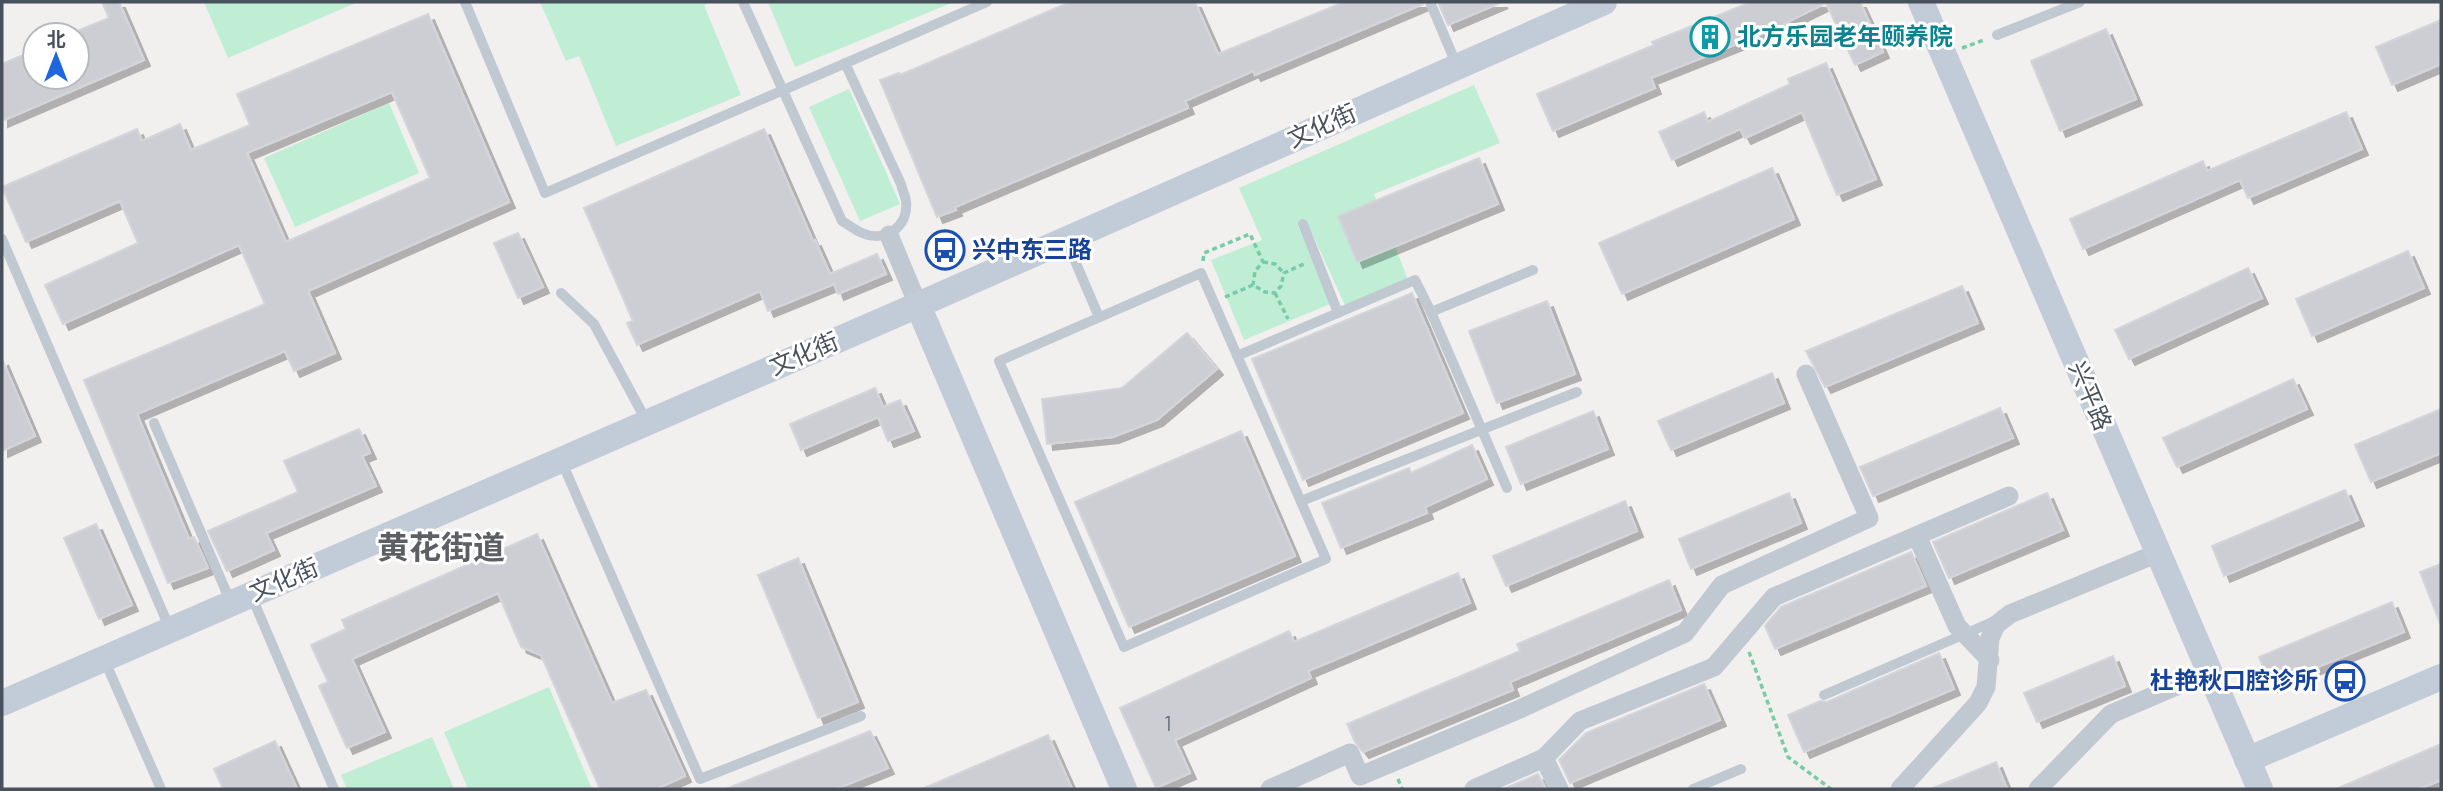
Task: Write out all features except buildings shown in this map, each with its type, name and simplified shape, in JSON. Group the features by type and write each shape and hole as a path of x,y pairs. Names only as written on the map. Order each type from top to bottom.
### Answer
{"street":[{"name":"文化街","path":"2,703 918,305 1604,2"},
{"name":"兴平路","path":"1921,2 2260,789"},
{"path":"889,235 1124,789"},
{"path":"1270,789 1350,753 1360,776 1545,697 1685,633 1723,585 1869,518 1806,374"},
{"path":"1474,789 1545,758 1580,721 1714,667 1774,597 2009,496"},
{"path":"1917,536 1957,626 1990,660"},
{"path":"1900,789 1978,703 1986,687 1990,638 1996,625 2010,614 2158,554"},
{"path":"2038,789 2111,714 2209,672"},
{"path":"2247,761 2441,677"},
{"path":"1545,758 1559,789"}],"lane":[{"path":"466,2 545,193 987,2"},
{"path":"743,2 842,221 863,234 880,237 889,235 902,220 906,203 901,184 845,63"},
{"path":"1430,2 1458,66"},
{"path":"1997,35 2080,2"},
{"path":"1303,224 1338,313"},
{"path":"2,239 170,630"},
{"path":"1065,240 1099,317"},
{"path":"1431,312 1533,270"},
{"path":"1201,273 1326,559 1124,647 999,361 1099,317 1201,273"},
{"path":"1237,356 1415,279 1507,488"},
{"path":"561,293 594,324 647,422"},
{"path":"1301,501 1577,392"},
{"path":"154,423 334,789"},
{"path":"561,460 700,779 861,716"},
{"path":"1824,695 2010,614"},
{"path":"104,659 161,789"},
{"path":"1693,789 1741,769"}],"path":[{"path":"1201,273 1204,253 1250,234 1263,262"},
{"path":"1284,273 1316,258"},
{"path":"1263,262 1275,264 1284,273"},
{"path":"1253,285 1255,271 1263,262"},
{"path":"1275,293 1281,286 1284,273"},
{"path":"1253,285 1265,292 1275,293"},
{"path":"1214,302 1253,285"},
{"path":"1275,293 1294,332"},
{"path":"1742,634 1787,757 1831,789"}],"green space":[{"path":"204,2 358,2 228,58"},
{"path":"540,2 709,2 704,5 741,95 616,146 579,56 566,61"},
{"path":"768,2 954,2 795,67"},
{"path":"1474,85 1500,143 1374,194 1411,287 1348,312 1307,222 1298,226 1330,304 1244,340 1211,260 1262,240 1239,188"},
{"path":"849,89 900,204 860,221 809,107"},
{"path":"389,103 419,173 295,227 264,158"},
{"path":"549,687 592,789 468,789 444,732"},
{"path":"432,737 454,789 347,789 341,775"}],"place":[{"name":"北方乐园老年颐养院","path":"1710,37"},
{"name":"兴中东三路","path":"945,250"},
{"name":"杜艳秋口腔诊所","path":"2345,681"}],"district":[{"name":"黄花街道","path":"441,548"}]}
